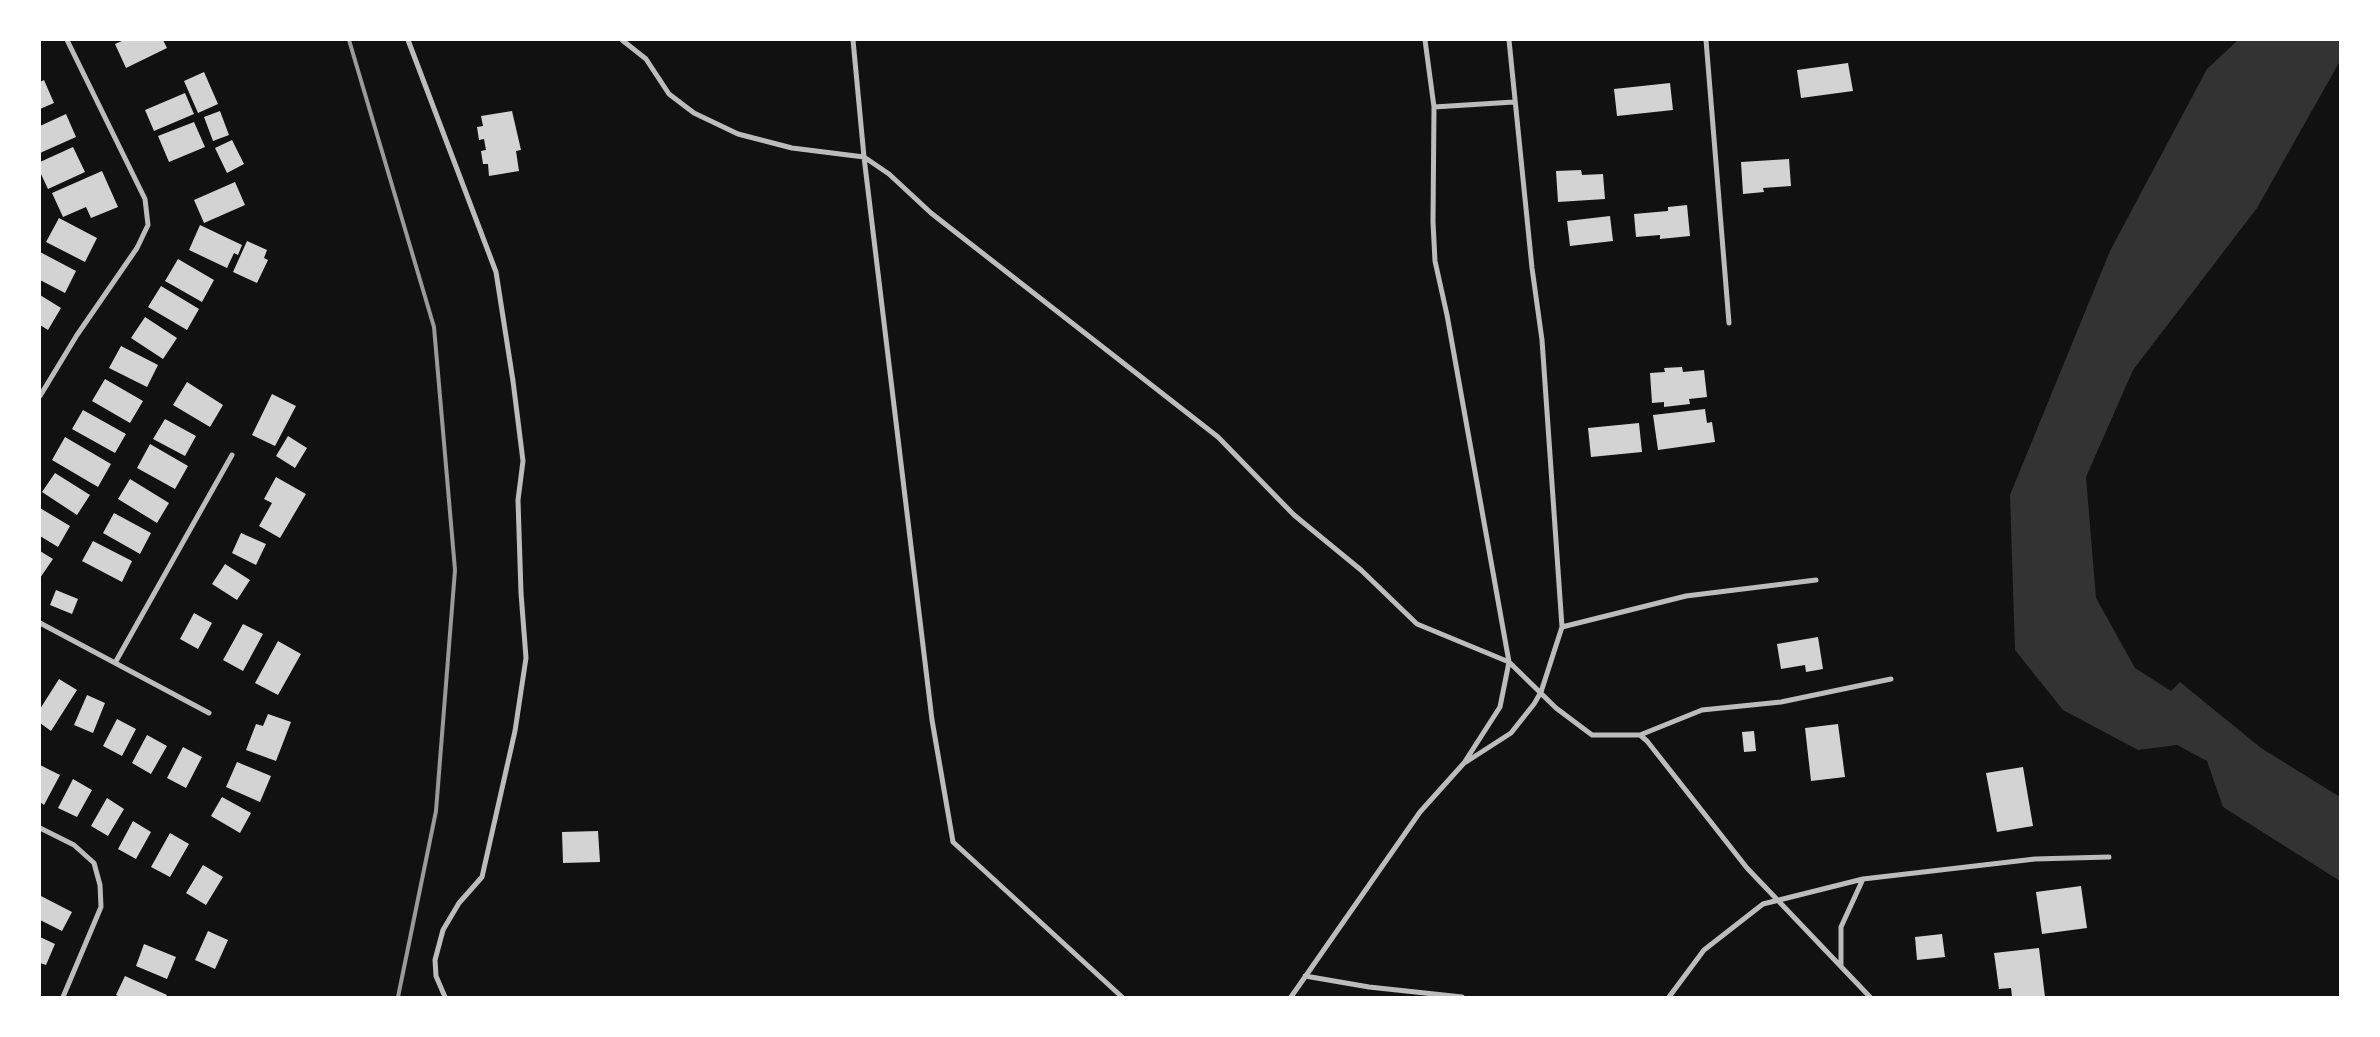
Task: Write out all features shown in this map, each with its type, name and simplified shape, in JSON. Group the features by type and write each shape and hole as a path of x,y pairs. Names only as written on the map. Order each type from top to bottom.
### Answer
{"street":[{"path":"40,396 77,335 137,248 148,225 146,199 67,40"},
{"path":"408,40 496,272 523,461 518,500 520,593 526,658 515,731 482,877 458,903 443,930 434,960 436,976 445,997"},
{"path":"622,40 646,59 669,94 694,113 738,134 792,148 864,157 889,174 931,213 1218,437 1294,515 1361,570 1417,624 1509,662 1542,692 1556,708 1592,735 1640,735 1702,710 1781,702 1891,679"},
{"path":"853,40 864,157 932,720 953,842 1122,997"},
{"path":"1291,997 1420,812 1464,763 1500,707 1509,662 1447,315 1435,262 1433,222 1434,107 1425,40"},
{"path":"1464,763 1511,733 1542,692 1562,627 1552,489 1552,448 1542,340 1532,268 1514,102 1509,40"},
{"path":"1706,40 1729,323"},
{"path":"1434,107 1514,102"},
{"path":"115,663 232,455"},
{"path":"1562,627 1686,596 1816,580"},
{"path":"40,624 209,713"},
{"path":"1640,735 1747,868 1870,997"},
{"path":"40,828 74,845 94,863 100,885 102,907 63,997"},
{"path":"1669,997 1704,950 1763,904 1863,879 2035,859 2109,857"},
{"path":"1841,966 1841,927 1863,879"},
{"path":"1305,976 1369,987 1462,997"}],"shaded area":[{"path":"2238,40 2340,40 2340,61 2257,208 2133,370 2086,477 2096,598 2135,668 2171,691 2180,682 2261,748 2340,797 2340,881 2223,807 2207,761 2177,745 2138,750 2063,710 2015,650 2010,495 2110,251 2207,69"}],"building":[{"path":"124,40 163,40 167,48 126,68 115,44"},
{"path":"1848,63 1853,91 1801,98 1797,70"},
{"path":"204,72 218,104 198,113 184,81"},
{"path":"44,80 54,103 40,109 40,82"},
{"path":"1670,83 1673,110 1617,116 1614,89"},
{"path":"185,93 194,114 154,131 145,110"},
{"path":"220,111 229,135 213,141 204,117"},
{"path":"512,111 521,150 516,151 519,171 489,176 488,164 483,164 481,151 486,150 484,139 479,140 477,127 483,126 481,116"},
{"path":"66,114 76,137 40,153 40,126"},
{"path":"194,122 205,147 169,162 158,136"},
{"path":"232,140 244,164 227,173 215,148"},
{"path":"73,147 85,172 48,189 40,172 40,162"},
{"path":"1789,159 1791,186 1763,188 1764,192 1743,194 1741,162"},
{"path":"1581,170 1582,175 1603,174 1605,199 1558,202 1556,171"},
{"path":"102,171 118,207 91,218 86,207 63,217 52,193"},
{"path":"235,182 245,205 204,223 194,200"},
{"path":"1687,205 1690,236 1660,239 1660,235 1636,237 1634,214 1668,211 1668,207"},
{"path":"1610,216 1613,241 1570,246 1567,221"},
{"path":"59,218 97,238 85,262 46,242"},
{"path":"200,225 242,245 238,255 234,253 227,268 189,250"},
{"path":"247,241 267,250 264,258 268,260 257,283 233,272"},
{"path":"40,252 76,271 65,293 40,280"},
{"path":"178,259 214,280 202,302 165,281"},
{"path":"161,286 199,309 187,330 148,307"},
{"path":"40,295 61,308 48,330 40,325"},
{"path":"145,317 177,338 163,359 131,338"},
{"path":"121,346 158,365 147,387 109,368"},
{"path":"1682,367 1683,372 1704,370 1707,397 1689,399 1690,404 1664,407 1664,402 1652,403 1650,373 1665,372 1664,368"},
{"path":"105,379 143,401 130,423 92,401"},
{"path":"187,382 223,405 210,427 173,405"},
{"path":"272,394 296,406 275,446 252,435"},
{"path":"1705,409 1707,423 1712,422 1715,442 1658,450 1653,415"},
{"path":"83,410 126,434 115,453 72,429"},
{"path":"165,419 196,436 185,456 153,439"},
{"path":"1639,423 1642,452 1591,457 1588,428"},
{"path":"288,436 307,448 295,468 276,456"},
{"path":"65,437 111,464 98,487 52,460"},
{"path":"150,444 188,466 175,489 137,468"},
{"path":"55,473 90,495 77,515 42,492"},
{"path":"276,477 306,494 280,538 259,526 272,503 264,499"},
{"path":"130,479 169,503 157,523 118,499"},
{"path":"40,508 70,526 58,547 40,536"},
{"path":"114,513 151,533 140,554 103,533"},
{"path":"241,533 266,544 256,565 232,553"},
{"path":"93,541 132,561 122,582 82,561"},
{"path":"40,551 53,559 40,578"},
{"path":"225,564 250,580 237,600 212,584"},
{"path":"56,590 78,599 72,614 50,605"},
{"path":"194,613 212,623 198,649 180,639"},
{"path":"243,624 263,634 243,671 223,660"},
{"path":"1818,637 1823,669 1806,672 1805,665 1781,669 1777,644"},
{"path":"278,641 301,654 278,695 255,683"},
{"path":"59,679 77,690 51,731 40,723 40,709"},
{"path":"87,695 105,703 93,733 74,725"},
{"path":"268,714 291,722 276,761 246,750 256,724 263,726"},
{"path":"117,719 136,729 122,756 103,746"},
{"path":"1838,724 1845,777 1811,781 1805,728"},
{"path":"1754,731 1756,751 1744,752 1742,732"},
{"path":"147,735 167,746 151,774 132,763"},
{"path":"183,747 202,757 186,788 167,778"},
{"path":"237,762 271,776 260,802 226,787"},
{"path":"40,765 60,775 44,805 40,802"},
{"path":"2023,767 2033,826 1997,832 1986,773"},
{"path":"73,779 92,790 77,817 58,808"},
{"path":"222,797 251,813 240,833 211,816"},
{"path":"107,798 124,809 108,836 91,826"},
{"path":"133,821 151,832 136,859 118,849"},
{"path":"598,831 600,862 563,863 562,832"},
{"path":"170,833 189,844 170,877 151,867"},
{"path":"203,865 223,877 206,905 186,893"},
{"path":"2081,886 2087,928 2042,934 2036,892"},
{"path":"41,896 72,912 62,931 40,920"},
{"path":"208,931 228,940 215,969 195,960"},
{"path":"1942,934 1945,957 1917,960 1915,937"},
{"path":"40,937 55,944 46,965 40,963"},
{"path":"144,944 176,957 167,979 136,966"},
{"path":"2039,948 2045,997 2012,997 2011,988 1999,989 1994,953"},
{"path":"125,976 167,995 166,997 120,997 116,995"}],"railway":[{"path":"349,40 434,327 455,570 436,811 398,997"}]}
